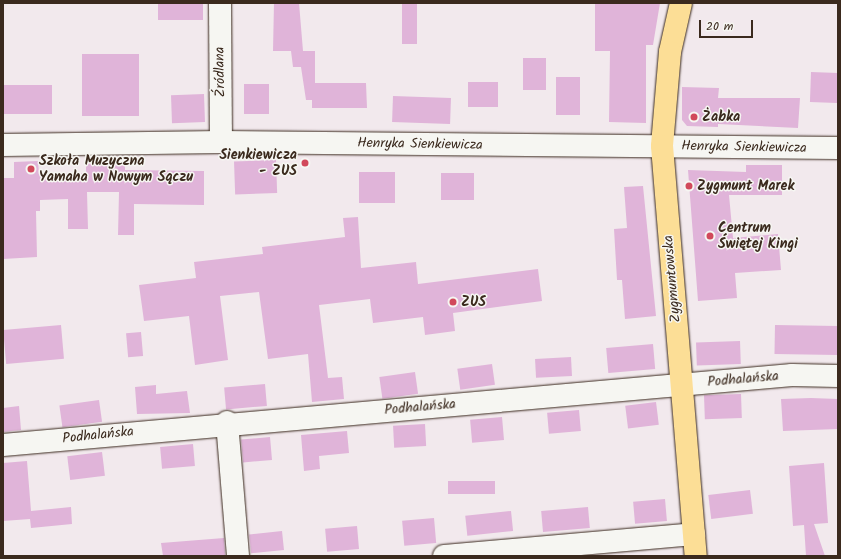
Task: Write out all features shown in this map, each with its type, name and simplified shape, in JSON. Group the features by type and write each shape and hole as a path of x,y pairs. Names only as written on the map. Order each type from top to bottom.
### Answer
{"main road":[{"name":"Zygmuntowska","path":"681,3 670,52 662,146 696,556"}],"street":[{"name":"Źródlana","path":"220,3 221,142"},
{"name":"Henryka Sienkiewicza","path":"3,145 221,142 838,148"},
{"name":"Podhalańska","path":"3,445 228,422 792,375 838,376"},
{"path":"228,422 238,556"},
{"path":"444,556 694,534"}],"building":[{"path":"158,3 203,3 203,20 158,20"},
{"path":"274,3 299,3 303,51 273,51"},
{"path":"402,3 417,3 417,44 402,44"},
{"path":"595,3 660,3 653,45 646,45 646,123 609,122 610,51 595,51"},
{"path":"291,51 315,51 315,83 366,83 367,108 312,108 312,100 306,100 301,67 293,67"},
{"path":"82,54 139,54 139,116 82,116"},
{"path":"523,58 546,58 546,90 523,90"},
{"path":"811,72 838,73 837,103 810,102"},
{"path":"556,77 580,77 580,115 556,115"},
{"path":"468,82 498,82 498,107 468,107"},
{"path":"244,84 269,84 269,114 244,114"},
{"path":"3,85 52,85 52,114 3,114"},
{"path":"682,87 719,88 718,98 800,98 798,128 718,124 718,127 687,126 682,120"},
{"path":"204,94 205,122 172,123 171,95"},
{"path":"393,96 451,98 450,124 392,122"},
{"path":"276,160 277,193 235,194 234,161"},
{"path":"38,161 39,174 86,173 86,163 125,162 125,170 204,171 204,205 134,204 134,235 118,235 119,192 87,192 88,229 68,229 68,199 40,200 40,211 36,211 37,257 3,259 3,178 14,178 14,162"},
{"path":"746,165 782,165 782,195 729,195 733,238 778,234 781,270 735,273 737,298 698,301 688,170 746,172"},
{"path":"359,172 395,172 395,203 359,203"},
{"path":"441,173 474,173 474,200 441,200"},
{"path":"643,186 656,316 625,319 622,280 617,280 614,229 627,228 624,187"},
{"name":"ZUS","path":"358,217 361,268 416,262 418,284 538,269 542,301 453,313 455,331 425,335 423,317 373,323 370,299 319,305 328,378 342,377 344,399 312,402 308,354 268,359 259,292 220,296 228,360 195,365 189,316 144,321 139,285 196,278 194,262 263,254 262,247 345,237 343,218"},
{"path":"61,325 64,359 6,364 3,330"},
{"path":"775,325 838,326 837,355 774,354"},
{"path":"141,332 143,356 128,357 126,333"},
{"path":"740,341 741,364 697,366 696,343"},
{"path":"653,344 655,369 608,373 606,348"},
{"path":"571,357 572,376 536,378 535,359"},
{"path":"492,364 495,385 460,390 457,369"},
{"path":"415,372 418,394 382,399 379,377"},
{"path":"265,384 267,406 226,409 224,388"},
{"path":"156,385 156,394 187,391 190,413 137,414 135,387"},
{"path":"741,394 742,418 705,419 704,395"},
{"path":"781,399 838,399 838,429 783,431"},
{"path":"99,400 102,422 62,427 59,406"},
{"path":"656,402 659,425 628,429 625,406"},
{"path":"19,406 21,430 3,432 3,408"},
{"path":"579,410 581,431 549,434 547,413"},
{"path":"502,417 504,440 472,443 470,420"},
{"path":"425,424 426,446 394,448 393,426"},
{"path":"347,431 349,453 319,456 320,469 304,471 301,435"},
{"path":"270,437 272,460 243,462 241,440"},
{"path":"193,444 195,466 162,469 160,447"},
{"path":"102,452 105,476 70,480 67,456"},
{"path":"27,461 31,511 71,507 72,524 31,528 30,519 3,521 3,463"},
{"path":"824,463 828,523 814,524 825,556 806,556 804,525 793,526 789,466"},
{"path":"448,481 495,481 495,494 448,494"},
{"path":"750,490 753,514 711,519 708,495"},
{"path":"665,499 667,521 635,524 633,502"},
{"path":"588,507 590,528 543,532 541,511"},
{"path":"511,511 513,531 467,536 465,516"},
{"path":"434,518 436,543 404,546 402,521"},
{"path":"357,526 359,549 327,552 325,529"},
{"path":"282,531 284,550 251,553 249,534"},
{"path":"224,538 225,556 163,556 161,543"}],"place":[{"name":"Żabka","path":"694,117"},
{"name":"Sienkiewicza - ZUS","path":"305,163"},
{"name":"Szkoła Muzyczna Yamaha w Nowym Sączu","path":"31,169"},
{"name":"Zygmunt Marek","path":"689,186"},
{"name":"Centrum Świętej Kingi","path":"710,236"},
{"name":"ZUS","path":"453,302"}]}
